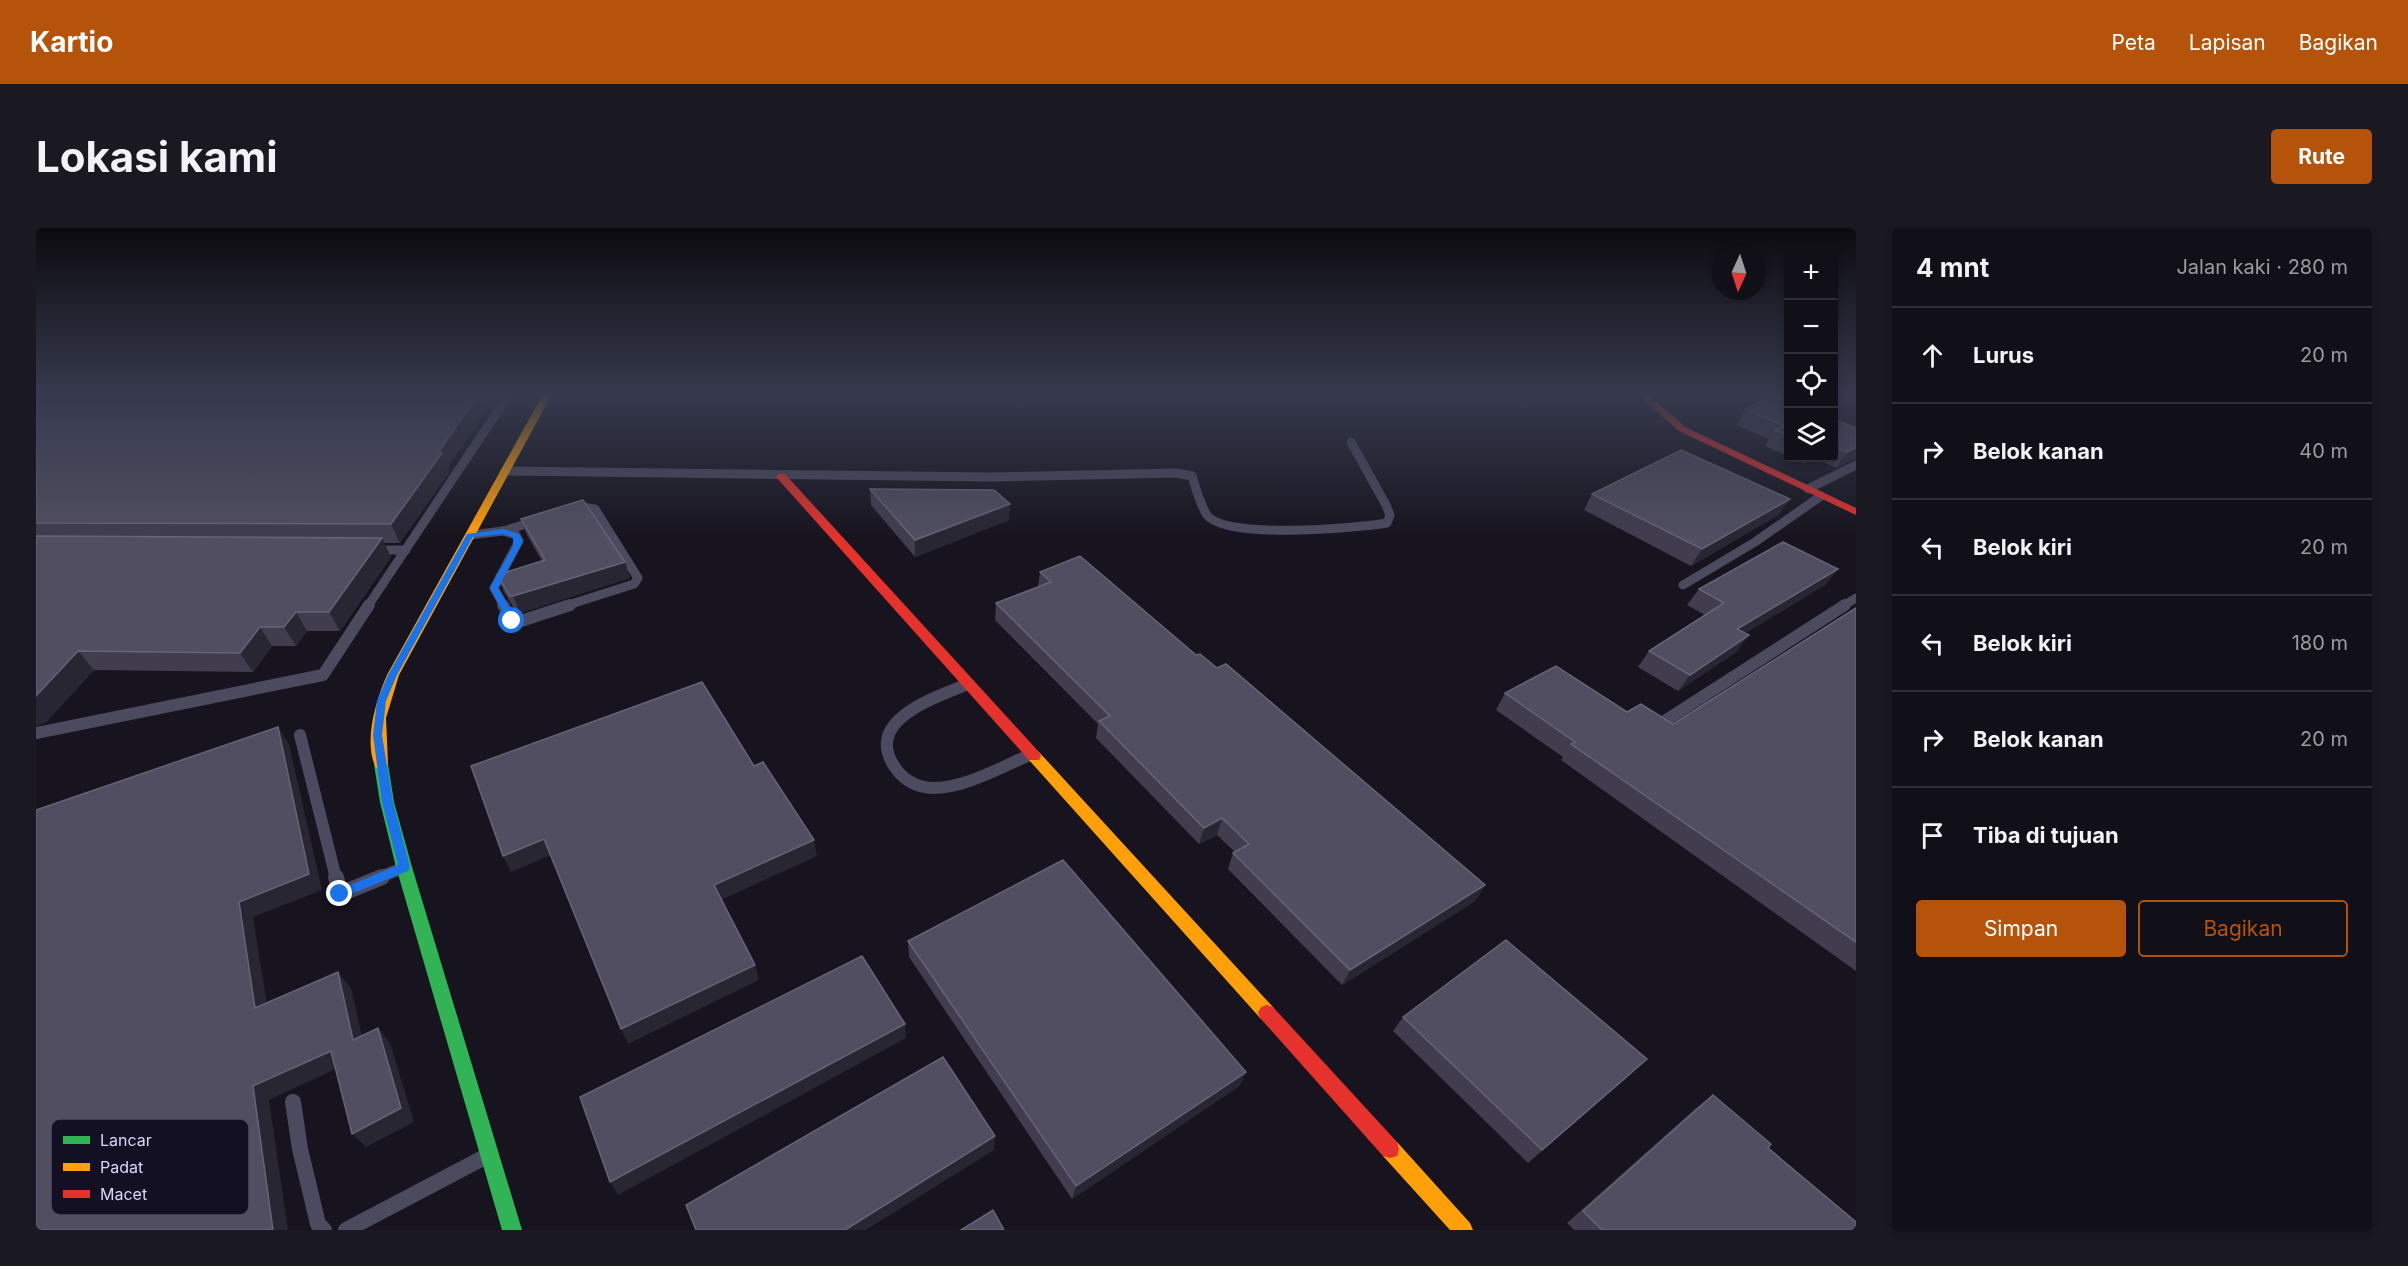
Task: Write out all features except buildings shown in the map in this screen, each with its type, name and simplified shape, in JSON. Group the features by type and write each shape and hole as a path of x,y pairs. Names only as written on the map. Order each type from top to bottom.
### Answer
{"street":[{"path":"512,1230 404,867 387,802 378,735 382,701 393,675 521,443"},
{"path":"1710,443 1856,512"},
{"path":"781,476 1463,1230"}],"lane":[{"path":"36,734 323,675 477,443"},
{"path":"505,471 990,477 1185,474 1192,476 1207,515 1217,523 1239,529 1351,529 1387,523 1390,515 1386,505 1351,443"},
{"path":"1683,585 1755,542 1814,493 1856,465"},
{"path":"503,531 511,532 519,541 494,588 512,621 521,621 634,584 638,578 595,509 582,507 559,514"},
{"path":"470,535 503,531 548,518"},
{"path":"358,550 406,550"},
{"path":"1663,722 1856,598"},
{"path":"969,683 913,709 892,725 887,739 888,753 895,769 910,782 921,787 939,787 970,779 1033,754"},
{"path":"300,735 340,894 404,867"},
{"path":"292,1102 300,1149 318,1224 324,1230"},
{"path":"346,1230 489,1155"}],"traffic: fast":[{"path":"381,764 387,802 404,867 512,1230"}],"traffic: slow":[{"path":"381,764 379,739 381,708 393,675 521,443"},
{"path":"1034,756 1267,1013"},
{"path":"1390,1149 1463,1230"}],"traffic: jam":[{"path":"1711,443 1856,512"},
{"path":"781,476 1034,756"},
{"path":"1267,1013 1390,1149"}],"route":[{"path":"340,894 404,867 387,802 378,735 382,701 393,675 470,535 503,531 516,535 519,541 494,588 512,621"}]}
